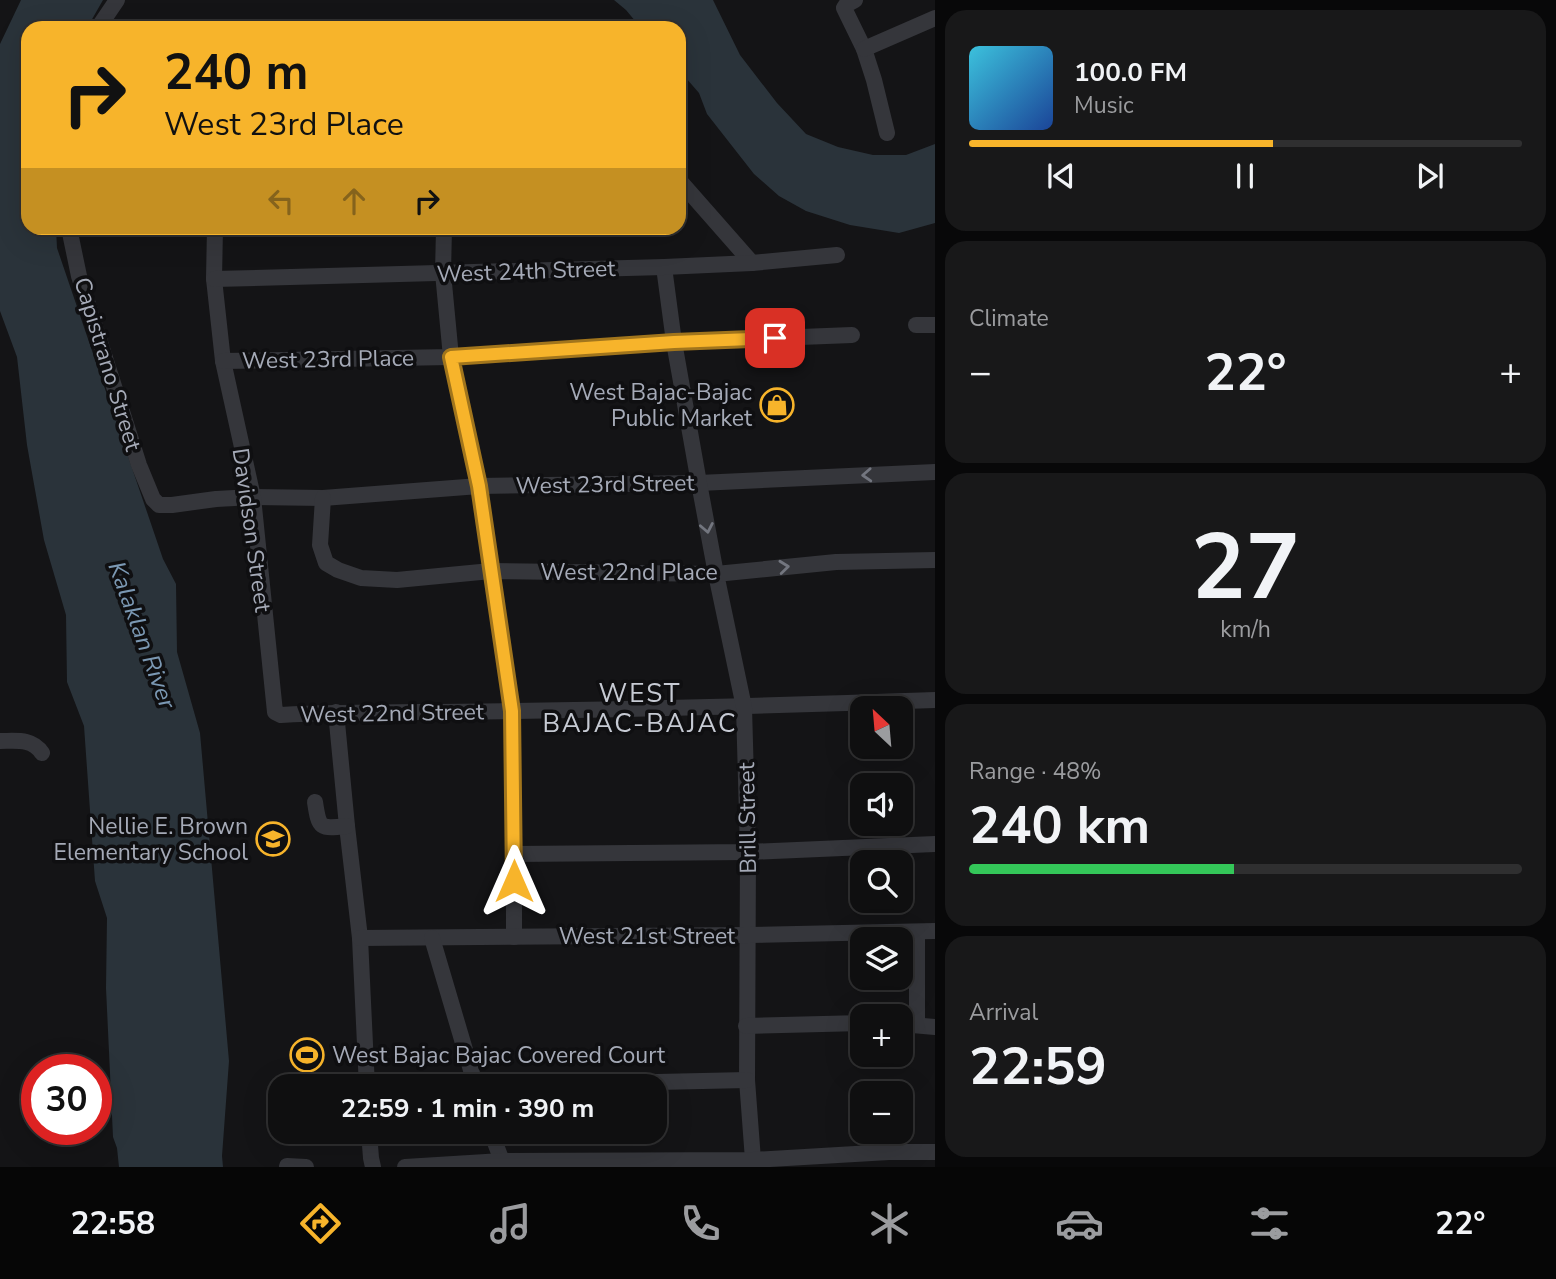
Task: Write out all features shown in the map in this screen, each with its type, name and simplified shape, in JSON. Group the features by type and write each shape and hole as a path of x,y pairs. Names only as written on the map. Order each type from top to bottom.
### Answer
{"street":[{"path":"103,21 117,0"},
{"path":"855,0 844,8 864,49 887,133"},
{"path":"864,49 935,18"},
{"path":"686,188 752,263"},
{"name":"Capistrano Street","path":"70,235 79,276 139,465 153,499"},
{"name":"Davidson Street","path":"215,235 214,279 223,361 253,497 273,708"},
{"path":"444,235 443,273 451,357 479,486 512,711 514,937"},
{"name":"West 24th Street","path":"214,279 664,267 837,256"},
{"name":"Brill Street","path":"664,267 674,342 699,483 744,707 748,852 746,1026 752,1164"},
{"path":"916,325 935,325"},
{"name":"West 23rd Place","path":"223,361 451,357 674,342 852,335"},
{"name":"West 23rd Street","path":"153,499 159,505 172,505 216,499 323,498 479,486 699,483 935,472"},
{"name":"West 22nd Place","path":"323,498 320,545 326,563 361,578 397,580 491,571 716,574 836,562 935,561"},
{"name":"West 22nd Street","path":"273,708 281,715 744,707 935,700"},
{"path":"336,712 360,938 366,1074"},
{"path":"0,741 33,744 42,753"},
{"path":"315,802 317,821 321,826 347,826"},
{"path":"514,854 748,852 935,844"},
{"path":"911,1004 916,932"},
{"name":"West 21st Street","path":"360,938 935,932"},
{"path":"432,938 472,1074"},
{"path":"746,1026 850,1023"},
{"path":"913,1025 935,1027"},
{"path":"667,1082 747,1080"},
{"path":"370,1144 373,1167"},
{"path":"496,1144 502,1161"},
{"path":"404,1167 502,1161 569,1164 752,1164 887,1160 935,1152"},
{"path":"287,1166 306,1167"}],"water":[{"name":"Kalaklan River","path":"21,0 103,0 91,21 21,21 21,235 56,235 57,248 163,559 176,584 177,652 200,733 229,1061 223,1167 119,1167 113,1137 112,1054 109,1054 106,988 107,918 95,881 84,726 67,682 66,615 44,540 27,445 17,357 0,311 0,44"},
{"path":"614,0 713,0 740,55 777,103 806,134 838,147 873,155 906,155 935,144 935,223 899,233 850,225 806,211 779,196 754,174 707,114 699,93 686,78 686,21 635,21"}],"place":[{"name":"West Bajac-Bajac Public Market","path":"777,405"},
{"name":"Nellie E. Brown Elementary School","path":"273,839"},
{"name":"West Bajac Bajac Covered Court","path":"307,1055"}],"district":[{"name":"WEST BAJAC-BAJAC","path":"640,708"}],"route":[{"path":"514,881 512,711 479,486 451,357 775,338"}]}
